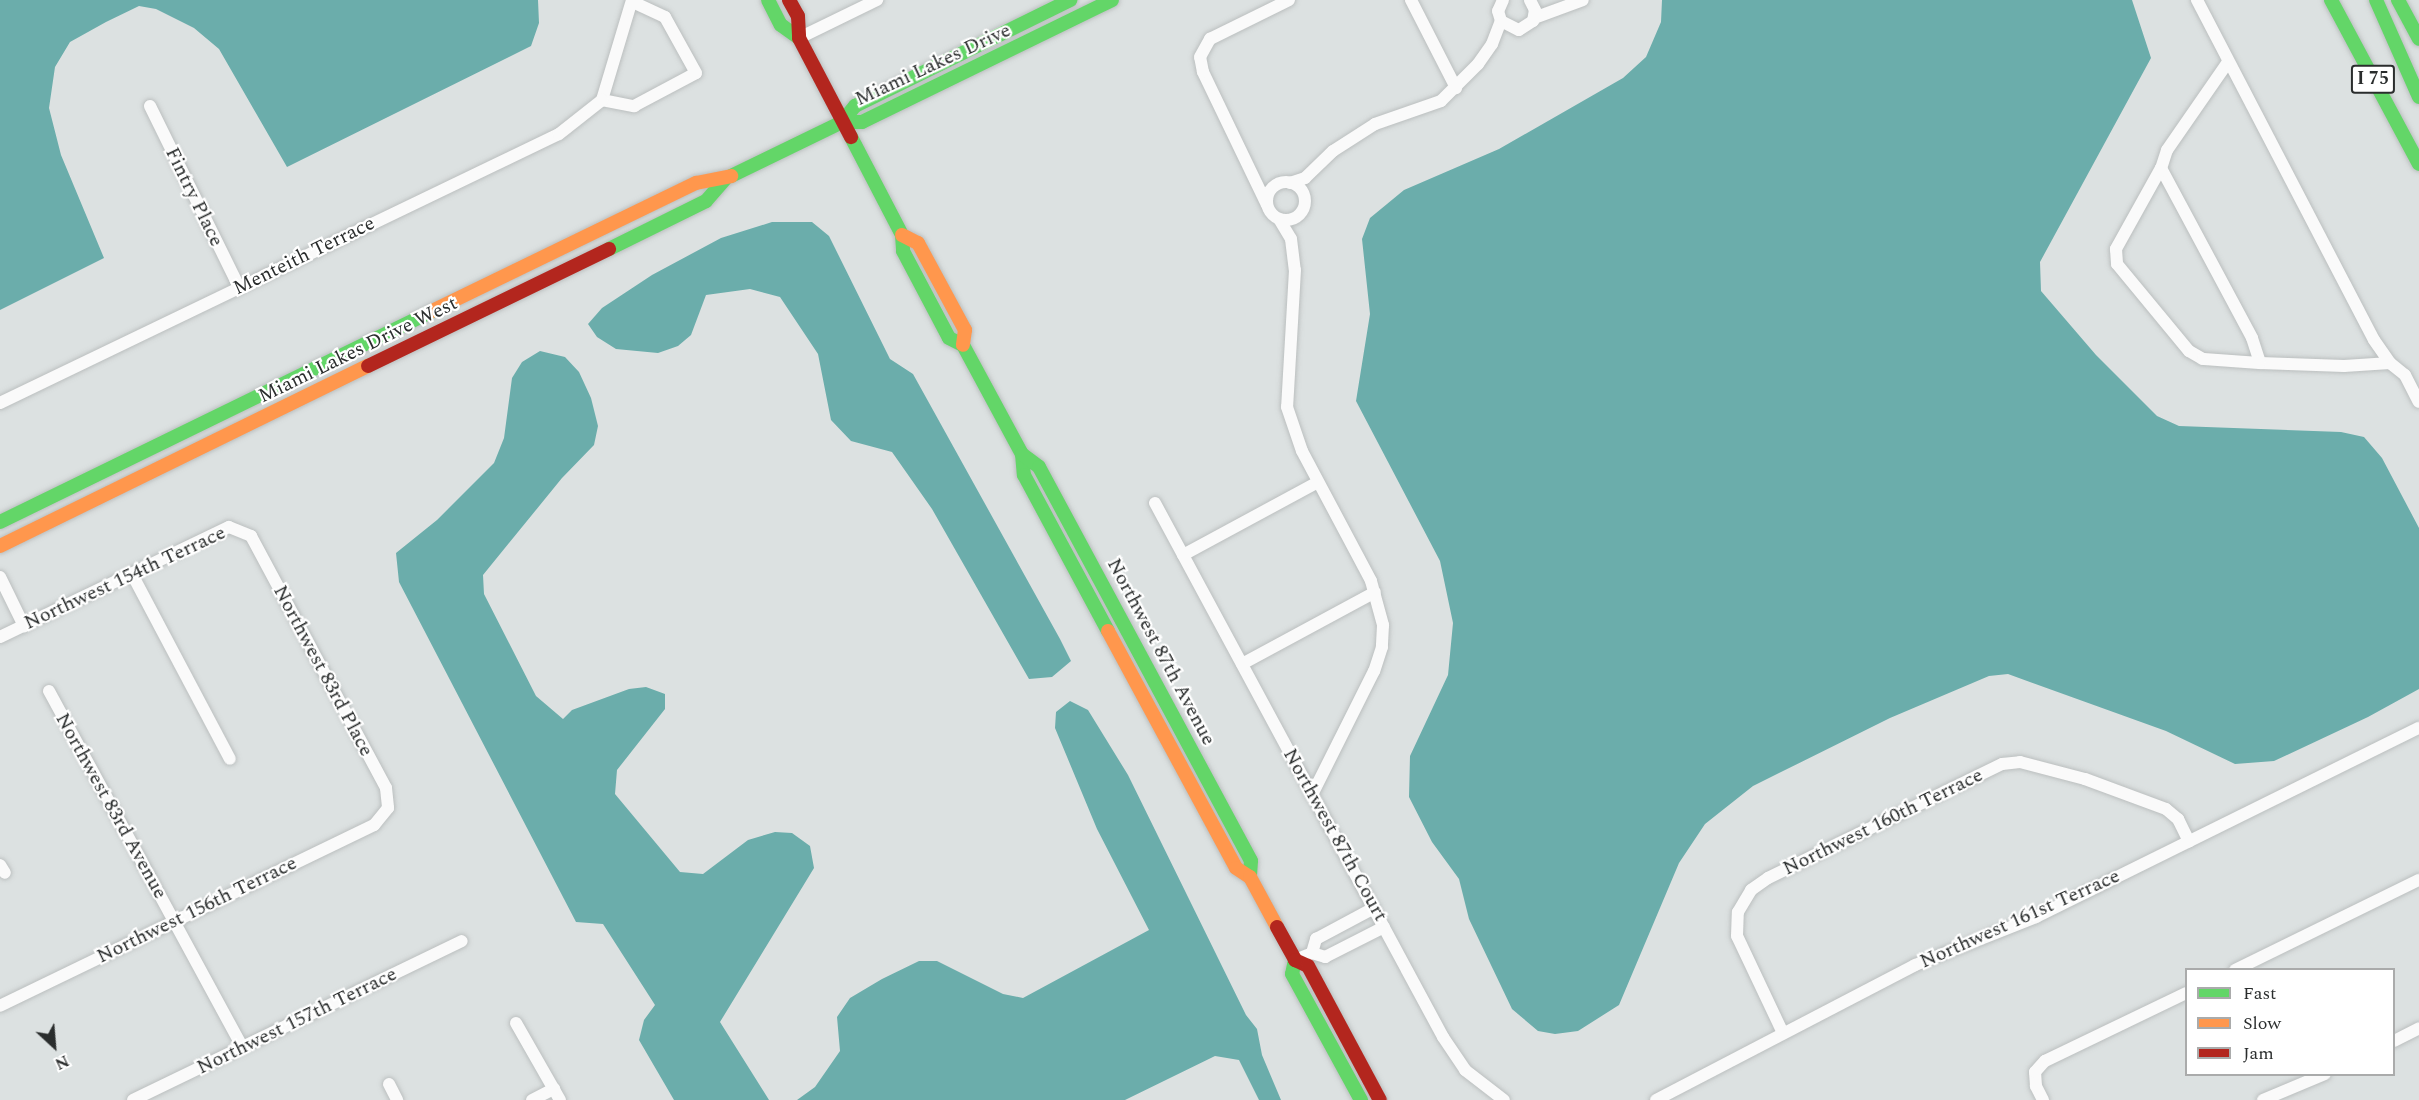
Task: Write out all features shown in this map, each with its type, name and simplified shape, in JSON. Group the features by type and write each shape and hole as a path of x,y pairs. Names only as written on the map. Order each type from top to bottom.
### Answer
{"main road":[{"name":"Northwest 87th Avenue","path":"768,0 781,25 799,38"},
{"name":"Northwest 87th Avenue","path":"789,0 798,16 799,38 902,235 903,252 950,338 963,345 1022,454 1024,475 1236,868 1250,877 1295,960 1308,966 1380,1100"},
{"name":"Miami Lakes Drive","path":"842,122 855,106 1070,0"},
{"name":"Miami Lakes Drive","path":"842,122 868,119 1112,0"},
{"name":"I 75","path":"2331,0 2419,164"},
{"path":"2376,0 2419,97"},
{"path":"2383,0 2419,67"},
{"path":"2398,0 2419,39"},
{"name":"Miami Lakes Drive West","path":"0,522 696,183 725,179 842,122"},
{"name":"Miami Lakes Drive West","path":"0,546 671,219 706,201 725,179"},
{"name":"Northwest 87th Avenue","path":"1295,960 1292,974 1361,1100"}],"street":[{"path":"799,38 877,0"},
{"path":"1289,0 1210,39 1200,57 1203,72 1267,205 1292,239"},
{"path":"1411,0 1456,88"},
{"path":"1267,205 1269,193 1284,183 1312,172 1333,151 1375,124 1422,110 1456,88 1492,45 1513,30 1525,28 1534,18 1583,0"},
{"path":"2197,0 2324,247 2390,363 2404,375 2419,402"},
{"path":"633,1 665,17 696,73 634,106 602,100 633,1"},
{"path":"1531,1 1554,10"},
{"path":"1531,1 1534,18"},
{"path":"1492,45 1501,21 1500,2"},
{"path":"1501,21 1513,30"},
{"path":"2228,62 2167,150 2161,168 2116,249 2117,264 2189,351 2203,359 2344,366 2390,363"},
{"name":"Menteith Terrace","path":"0,403 559,134 602,100"},
{"name":"Fintry Place","path":"150,106 239,287"},
{"path":"1249,165 1263,179 1301,189 1305,201"},
{"path":"2161,168 2252,338 2260,363"},
{"path":"1312,172 1292,239 1295,278 1287,407 1318,482 1375,592 1382,616 1379,659 1312,795"},
{"path":"1279,219 1298,216"},
{"path":"1183,555 1318,482"},
{"name":"Northwest 87th Court","path":"1155,503 1451,1051 1474,1078 1503,1100"},
{"name":"Northwest 154th Terrace","path":"2,632 24,626 229,527 251,536"},
{"name":"Northwest 83rd Place","path":"251,536 386,788 388,808"},
{"path":"132,573 230,759"},
{"path":"0,577 24,626"},
{"path":"1242,664 1375,592"},
{"name":"Northwest 83rd Avenue","path":"49,692 242,1047"},
{"name":"Northwest 161st Terrace","path":"1656,1100 1782,1031 1915,965 2036,917 2419,728"},
{"name":"Northwest 160th Terrace","path":"1782,1031 1742,950 1736,929 1740,905 1758,884 2009,762 2085,779 2166,809 2178,819 2189,842"},
{"name":"Northwest 156th Terrace","path":"0,1006 374,825 388,808"},
{"path":"2237,968 2419,880"},
{"path":"1312,953 1316,939 1374,908"},
{"path":"1350,921 1360,940"},
{"path":"1295,960 1312,953 1325,957 1384,927"},
{"name":"Northwest 157th Terrace","path":"133,1100 462,941"},
{"path":"2043,1100 2036,1086 2035,1072 2045,1062 2185,994"},
{"path":"516,1023 557,1095 532,1100"},
{"path":"2395,1040 2419,1028"},
{"path":"2263,1100 2320,1076"},
{"path":"389,1084 397,1100"}],"water":[{"path":"0,0 538,0 539,23 531,46 287,167 219,49 194,28 156,9 139,6 106,22 70,42 55,67 49,108 61,155 104,258 0,310"},
{"path":"1662,0 2132,0 2151,58 2040,262 2041,291 2096,355 2157,416 2179,426 2341,432 2364,437 2382,458 2419,528 2419,689 2368,717 2274,761 2235,764 2166,731 2008,674 1989,676 1890,718 1753,786 1705,824 1679,863 1619,1005 1578,1031 1555,1034 1538,1031 1512,1009 1469,919 1459,879 1432,842 1409,797 1410,756 1448,675 1453,623 1440,561 1356,401 1370,314 1362,239 1370,218 1404,190 1499,149 1623,78 1646,57 1661,22"},
{"path":"772,222 812,222 829,236 890,359 913,374 1060,639 1071,661 1052,677 1029,679 932,509 892,452 851,441 831,420 818,354 780,297 750,289 706,295 691,335 678,346 658,353 616,349 597,337 588,324 602,308 652,275 721,238"},
{"path":"540,351 565,357 579,372 591,398 598,426 594,445 562,478 483,575 484,594 536,696 563,719 572,710 629,689 646,687 665,694 665,709 617,770 615,794 680,872 703,874 748,840 775,832 792,833 810,846 814,868 720,1022 769,1100 674,1100 639,1040 644,1020 655,1005 603,924 576,922 399,582 396,553 437,520 494,463 504,438 512,378 522,362"},
{"path":"1070,701 1088,710 1128,775 1246,1015 1257,1029 1262,1055 1281,1100 1259,1100 1239,1060 1215,1056 1125,1100 797,1100 815,1087 840,1051 837,1017 850,998 919,961 937,961 1003,994 1023,998 1149,930 1097,829 1055,728 1056,712"}],"traffic: fast":[{"path":"768,0 781,25 799,38"},
{"path":"731,176 842,122 855,106 1070,0"},
{"path":"842,122 862,122 1112,0"},
{"path":"2331,0 2419,164"},
{"path":"2376,0 2419,97"},
{"path":"2398,0 2419,39"},
{"path":"851,137 902,235 903,251 949,338 963,345 1022,454 1024,475 1108,631"},
{"path":"609,249 706,201 725,179"},
{"path":"0,522 430,312"},
{"path":"1022,454 1039,467 1251,861 1250,877"},
{"path":"1295,960 1292,974 1361,1100"}],"traffic: slow":[{"path":"430,312 696,183 731,176"},
{"path":"902,235 918,243 965,330 963,345"},
{"path":"0,546 368,366"},
{"path":"1108,631 1236,868 1250,877 1277,927"}],"traffic: jam":[{"path":"789,0 798,16 799,38 851,137"},
{"path":"368,366 609,249"},
{"path":"1277,927 1295,960 1308,966 1380,1100"}]}
